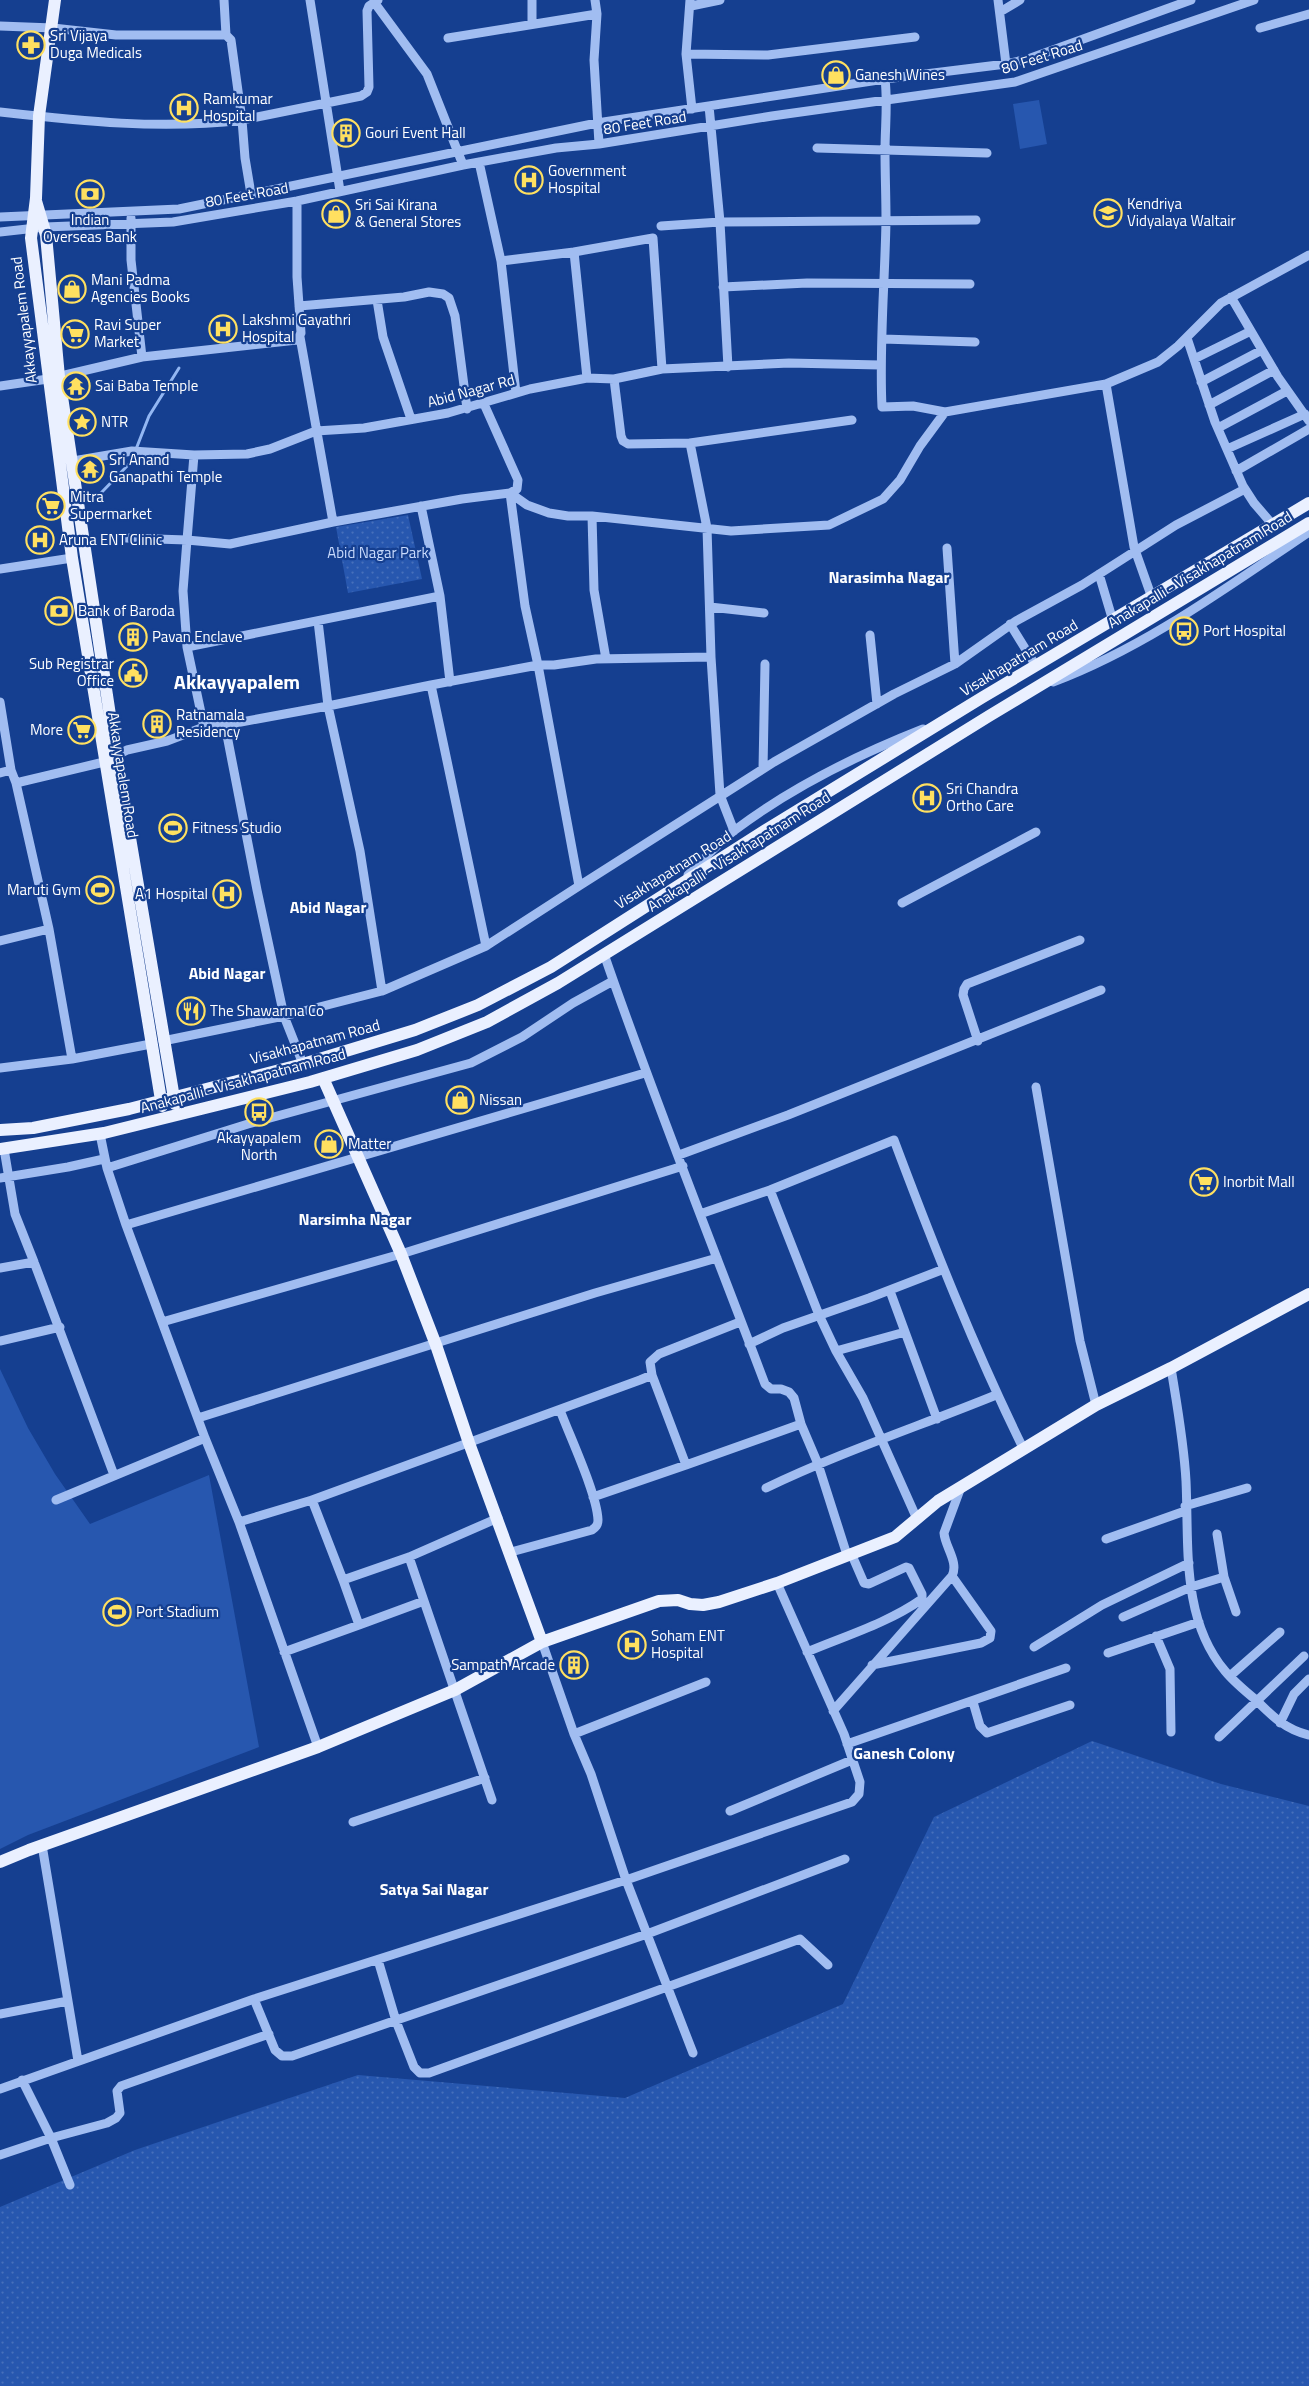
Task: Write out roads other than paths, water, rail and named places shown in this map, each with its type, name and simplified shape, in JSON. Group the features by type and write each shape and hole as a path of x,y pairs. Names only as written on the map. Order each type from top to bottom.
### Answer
{"main road":[{"name":"Akkayyapalem Road","path":"55,0 53,28 39,116 36,198 38,227 31,238 54,378 72,558 104,762 157,1042 160,1100 171,1117"},
{"path":"54,378 72,461 157,1042 173,1097 171,1117"},
{"name":"Visakhapatnam Road","path":"0,1130 33,1128 129,1109 303,1064 414,1030 478,1005 551,967 949,718 1309,503"},
{"name":"Anakapalli - Visakhapatnam Road","path":"2,1155 171,1117 323,1078 417,1050 487,1022 558,983 1034,689 1309,523"},
{"path":"323,1078 401,1254 436,1345 469,1443 511,1552 542,1642"},
{"path":"0,1862 42,1845 318,1747 455,1690 542,1642 659,1601 678,1600 703,1606 777,1583 895,1537 927,1509 1022,1448 1096,1405 1171,1368 1309,1294"}],"street":[{"path":"224,0 226,35 231,40 251,194"},
{"path":"310,0 340,191"},
{"path":"532,0 532,24"},
{"path":"595,0 597,14 594,60 599,144"},
{"path":"692,109 686,54 690,3 720,0"},
{"path":"998,0 1006,64"},
{"path":"1000,12 1020,0"},
{"name":"80 Feet Road","path":"0,217 179,209 597,123 885,79 1006,64 1048,52 1191,0"},
{"name":"80 Feet Road","path":"0,232 38,227 173,222 297,201 463,165 556,148 599,144 1015,82 1254,0"},
{"path":"0,112 130,124 209,124 242,120 327,101 361,96 367,92 369,86 366,11 376,1 427,74 463,165"},
{"path":"448,38 597,14"},
{"path":"1260,28 1309,14"},
{"path":"0,26 53,28 116,35 226,35"},
{"path":"686,54 768,55 915,37"},
{"path":"1048,52 1054,69"},
{"path":"885,79 888,100 885,150 886,220 883,339 880,365 882,407 913,406 945,412 1106,384 1158,362 1187,338 1221,303 1309,255"},
{"path":"709,106 720,222 728,367"},
{"path":"817,148 987,153"},
{"path":"479,162 501,261 516,393"},
{"path":"297,201 300,337 333,522"},
{"path":"130,210 131,260 142,357"},
{"path":"661,226 720,222 976,220"},
{"path":"501,261 574,252 653,238 662,369"},
{"path":"574,252 587,378"},
{"path":"723,286 806,283 970,284"},
{"path":"299,306 378,300 430,292 443,294 448,298 455,316 467,409"},
{"path":"1227,449 1307,417 1274,370 1231,297"},
{"path":"378,300 382,337 411,419"},
{"path":"1194,359 1251,331"},
{"path":"0,386 54,378 142,357 290,342 300,337"},
{"path":"1187,338 1209,405 1236,471 1254,504 1273,525"},
{"path":"883,339 975,342"},
{"path":"1201,382 1262,350"},
{"name":"Abid Nagar Rd","path":"72,461 136,451 194,455 247,454 270,450 316,431 364,428 467,409 516,393 587,378 614,379 662,369 788,363 880,365"},
{"path":"1209,405 1274,370"},
{"path":"614,379 623,441 635,445 690,443 852,420"},
{"path":"1106,384 1135,552 1152,598"},
{"path":"1218,428 1288,391"},
{"path":"126,538 187,540 230,544 333,522 421,506 510,493 517,489 517,474 484,404"},
{"path":"510,493 527,505 549,512 731,531 830,525 883,499 893,489 945,412"},
{"path":"1236,471 1309,429"},
{"path":"690,443 707,528 711,657 720,794 734,831"},
{"path":"194,455 183,591 187,647 204,727"},
{"path":"0,1068 72,1059 284,1016 382,991 486,946 635,852 720,794 877,704 954,664 1010,624 1099,574 1176,525 1245,489"},
{"path":"510,493 526,606 579,886"},
{"path":"421,506 440,596 450,682"},
{"path":"592,516 594,590 606,659"},
{"path":"1034,689 1092,667 1128,649 1218,593 1309,532"},
{"path":"947,548 954,664"},
{"path":"0,569 72,558"},
{"path":"1099,574 1113,621"},
{"path":"187,647 440,596"},
{"path":"710,607 764,613"},
{"path":"318,621 328,706 360,851 382,991"},
{"path":"1010,624 1036,666"},
{"path":"870,635 877,704"},
{"path":"16,783 104,762 116,755 204,727 225,725 328,706 538,665 606,659 711,657"},
{"path":"763,769 765,664"},
{"path":"431,685 486,946"},
{"path":"0,702 11,770 16,783 49,929 72,1059"},
{"path":"673,889 734,831 842,763 949,718"},
{"path":"225,725 284,1016 303,1064"},
{"path":"0,772 11,770"},
{"path":"902,904 1036,832"},
{"path":"0,941 49,929"},
{"path":"978,1040 963,996 967,984 1080,940"},
{"path":"604,954 645,1073 679,1155 740,1322 765,1384 771,1389 781,1388 789,1392 794,1398 801,1424 818,1464 849,1554 864,1583 869,1584 906,1567 909,1568 922,1594 922,1599 912,1606 807,1652"},
{"path":"4,1177 106,1163 471,1063 522,1037 573,1003 613,981"},
{"path":"679,1155 788,1116 1100,990"},
{"path":"126,1225 645,1073"},
{"path":"1036,1087 1080,1342 1096,1405"},
{"path":"100,1134 106,1163 126,1225 205,1438 239,1522 318,1747"},
{"path":"700,1214 770,1190 894,1140 944,1269 996,1394 1022,1448"},
{"path":"2,1155 4,1177 15,1214 60,1327 114,1474"},
{"path":"162,1322 401,1254 683,1166"},
{"path":"770,1190 819,1315 882,1439 917,1519"},
{"path":"198,1418 436,1345 595,1293 717,1258"},
{"path":"0,1268 34,1262"},
{"path":"749,1344 783,1328 890,1291 944,1269"},
{"path":"890,1291 937,1419"},
{"path":"686,1465 652,1375 650,1362 659,1354 740,1322"},
{"path":"0,1342 60,1327"},
{"path":"836,1351 905,1332"},
{"path":"1171,1368 1185,1468 1185,1509 1191,1587 1199,1622 1210,1648 1230,1676 1280,1723 1291,1730 1309,1734"},
{"path":"239,1522 312,1500 652,1375"},
{"path":"766,1488 818,1464 937,1419 996,1394"},
{"path":"511,1552 592,1530 598,1521 593,1497 560,1410"},
{"path":"593,1497 801,1424"},
{"path":"56,1500 114,1474 205,1438"},
{"path":"833,1711 952,1576 955,1570 954,1564 945,1541 944,1533 961,1486"},
{"path":"1106,1539 1247,1488"},
{"path":"312,1500 359,1625"},
{"path":"343,1580 409,1557 498,1518"},
{"path":"1217,1534 1224,1577 1236,1612"},
{"path":"409,1557 492,1800"},
{"path":"1034,1647 1109,1600 1189,1563"},
{"path":"872,1665 981,1643 990,1638 991,1631 952,1576"},
{"path":"1123,1617 1191,1587 1224,1577"},
{"path":"0,2089 254,1999 626,1880 852,1802 859,1794 860,1782 847,1744 777,1583"},
{"path":"284,1652 424,1601"},
{"path":"1108,1653 1199,1622"},
{"path":"1230,1676 1280,1632"},
{"path":"1156,1636 1170,1669 1172,1684 1171,1732"},
{"path":"542,1642 574,1734 591,1774 626,1880 693,2053"},
{"path":"1219,1737 1304,1656"},
{"path":"847,1744 973,1702 1066,1668"},
{"path":"1280,1723 1294,1694 1309,1679"},
{"path":"574,1734 706,1682"},
{"path":"973,1702 980,1726 987,1733 1070,1704"},
{"path":"730,1811 852,1760"},
{"path":"353,1822 485,1778"},
{"path":"42,1845 78,2061"},
{"path":"254,1999 275,2050 282,2056 292,2056 647,1934 845,1859"},
{"path":"378,1960 396,2021 414,2067 420,2073 429,2073 568,2024 668,1985 800,1939 828,1964"},
{"path":"0,2014 68,2001"},
{"path":"0,2155 116,2118 120,2113 117,2091 122,2086 270,2034"},
{"path":"22,2080 51,2138 70,2185"}],"waterway":[{"path":"100,494 131,462 149,416 179,368"}],"place":[{"name":"Sri Vijaya Duga Medicals","path":"31,45"},
{"name":"Ganesh Wines","path":"836,75"},
{"name":"Ramkumar Hospital","path":"184,108"},
{"name":"Gouri Event Hall","path":"346,133"},
{"name":"Government Hospital","path":"529,180"},
{"name":"Indian Overseas Bank","path":"90,194"},
{"name":"Kendriya Vidyalaya Waltair","path":"1108,213"},
{"name":"Sri Sai Kirana & General Stores","path":"336,214"},
{"name":"Mani Padma Agencies Books","path":"72,289"},
{"name":"Lakshmi Gayathri Hospital","path":"223,329"},
{"name":"Ravi Super Market","path":"75,334"},
{"name":"Sai Baba Temple","path":"76,386"},
{"name":"NTR","path":"82,422"},
{"name":"Sri Anand Ganapathi Temple","path":"90,469"},
{"name":"Mitra Supermarket","path":"51,506"},
{"name":"Aruna ENT Clinic","path":"40,540"},
{"name":"Bank of Baroda","path":"59,611"},
{"name":"Port Hospital","path":"1184,631"},
{"name":"Pavan Enclave","path":"133,637"},
{"name":"Sub Registrar Office","path":"133,673"},
{"name":"Ratnamala Residency","path":"157,724"},
{"name":"More","path":"82,730"},
{"name":"Sri Chandra Ortho Care","path":"927,798"},
{"name":"Fitness Studio","path":"173,828"},
{"name":"Maruti Gym","path":"100,890"},
{"name":"A1 Hospital","path":"227,894"},
{"name":"The Shawarma Co","path":"191,1011"},
{"name":"Nissan","path":"460,1100"},
{"name":"Akayyapalem North","path":"259,1112"},
{"name":"Matter","path":"329,1144"},
{"name":"Inorbit Mall","path":"1204,1182"},
{"name":"Port Stadium","path":"117,1612"},
{"name":"Soham ENT Hospital","path":"632,1645"},
{"name":"Sampath Arcade","path":"574,1665"}],"district":[{"name":"Narasimha Nagar","path":"889,577"},
{"name":"Akkayyapalem","path":"237,682"},
{"name":"Abid Nagar","path":"328,907"},
{"name":"Abid Nagar","path":"227,973"},
{"name":"Narsimha Nagar","path":"355,1219"},
{"name":"Ganesh Colony","path":"904,1753"},
{"name":"Satya Sai Nagar","path":"434,1889"}],"park label":[{"name":"Abid Nagar Park","path":"378,553"}]}
